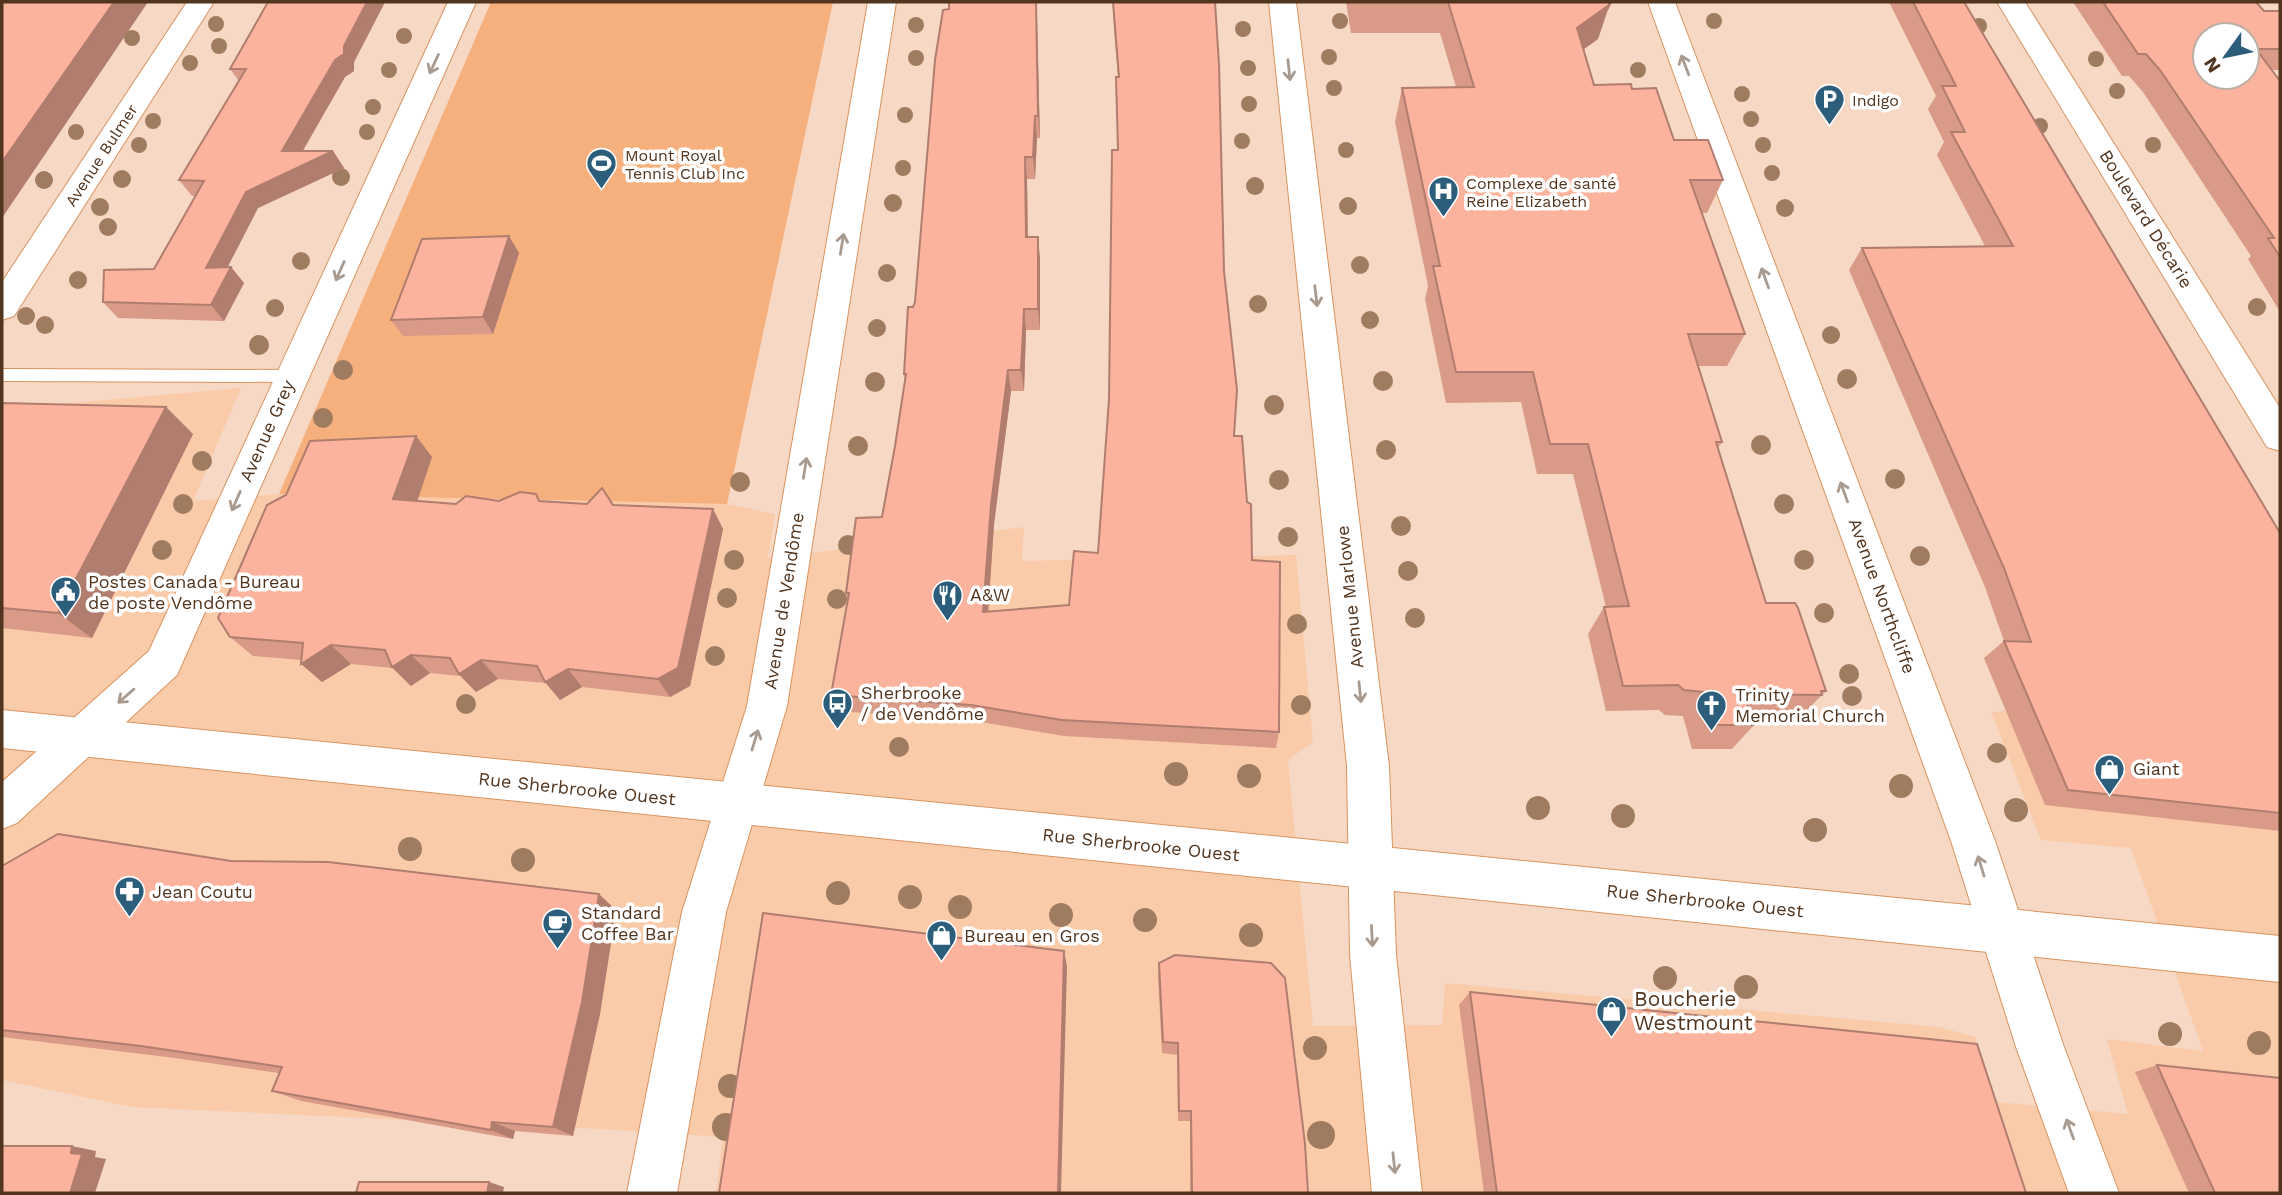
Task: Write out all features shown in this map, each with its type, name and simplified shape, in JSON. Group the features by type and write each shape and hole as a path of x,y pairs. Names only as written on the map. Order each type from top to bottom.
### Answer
{"street":[{"name":"Avenue Bulmer","path":"2,309 200,2"},
{"name":"Avenue Grey","path":"2,809 163,663 462,2"},
{"name":"Avenue de Vendôme","path":"652,1193 704,912 767,706 882,2"},
{"name":"Avenue Marlowe","path":"1282,2 1368,766 1373,955 1396,1193"},
{"name":"Avenue Northcliffe","path":"1661,2 1973,841 2094,1193"},
{"name":"Boulevard Décarie","path":"2011,2 2280,437"},
{"name":"Rue Sherbrooke Ouest","path":"2,729 2280,959"}],"lane":[{"path":"2,375 292,376"}],"shaded area":[{"name":"Mount Royal Tennis Club Inc","path":"491,2 833,2 727,504 279,494"},
{"path":"241,388 193,501 279,494 727,504 775,514 768,558 1024,527 1022,561 1296,555 1313,742 1288,760 1313,1026 1442,1025 1445,983 1939,1027 1975,1037 1996,1102 2128,1114 2107,1039 2203,1051 2131,848 2041,840 1991,712 2280,691 2280,1193 716,1193 723,1137 132,1107 2,1080 2,409"}],"building":[{"path":"2,2 114,2 2,162"},
{"path":"268,2 367,2 344,46 344,54 335,60 282,151 333,151 246,192 206,268 231,267 211,305 103,302 104,270 154,269 204,181 179,180 246,69 230,69"},
{"path":"949,2 1036,2 1038,116 1035,116 1033,157 1025,157 1026,237 1038,237 1038,309 1024,309 1021,370 1008,370 991,505 983,612 1069,605 1074,551 1098,553 1109,399 1112,150 1118,150 1116,77 1119,77 1113,2 1215,2 1224,271 1237,390 1234,436 1242,436 1247,502 1251,504 1252,560 1280,562 1279,732 1062,720 971,705 831,695 849,593 846,593 856,518 882,517 895,446 906,374 908,307 913,307 915,302 935,60 943,10 949,9"},
{"path":"1448,2 1609,2 1609,5 1577,28 1594,85 1631,84 1632,89 1656,88 1674,140 1708,140 1723,180 1690,180 1745,334 1688,334 1722,442 1716,442 1766,603 1795,603 1826,691 1821,691 1822,695 1744,694 1754,725 1713,725 1703,692 1684,690 1678,685 1623,686 1604,607 1629,606 1588,444 1550,444 1533,372 1456,372 1433,266 1440,266 1402,88 1474,87"},
{"path":"1913,2 1964,2 2280,533 2280,813 2068,790 2004,641 2031,642 2004,568 1862,248 2013,246 1951,132 1965,132 1942,86 1956,86"},
{"path":"2103,2 2256,2 2264,11 2280,11 2280,49 2261,49 2261,21 2191,21 2191,91 2261,91 2261,56 2280,81 2280,257 2268,238 2274,238 2160,70 2146,54 2138,54"},
{"path":"509,236 483,317 391,320 422,239"},
{"path":"2,403 166,407 58,613 2,608"},
{"path":"416,436 393,499 456,504 466,496 499,501 520,492 536,494 539,501 587,504 602,488 613,505 713,509 678,668 658,679 568,669 545,682 537,666 481,660 459,674 450,658 411,655 392,667 385,650 331,645 301,664 303,643 230,637 218,618 267,505 286,495 310,441"},
{"path":"58,834 231,861 328,862 599,894 582,1002 553,1127 492,1122 491,1130 272,1091 282,1067 141,1046 2,1030 2,866"},
{"path":"763,913 1064,951 1058,1193 719,1193"},
{"path":"1175,955 1271,963 1285,978 1305,1144 1308,1193 1192,1193 1191,1111 1179,1111 1178,1043 1163,1042 1159,963"},
{"path":"1470,992 1977,1044 2026,1193 1497,1193"},
{"path":"2157,1065 2280,1078 2280,1193 2215,1193"},
{"path":"2,1146 72,1146 71,1153 82,1154 70,1193 2,1193"},
{"path":"359,1182 489,1182 487,1193 356,1193"}],"place":[{"name":"Indigo","path":"1829,127"},
{"name":"Mount Royal Tennis Club Inc","path":"602,191"},
{"name":"Complexe de santé Reine Elizabeth","path":"1443,219"},
{"name":"Postes Canada - Bureau de poste Vendôme","path":"65,619"},
{"name":"A&W","path":"947,622"},
{"name":"Sherbrooke / de Vendôme","path":"838,730"},
{"name":"Trinity Memorial Church","path":"1712,732"},
{"name":"Giant","path":"2110,796"},
{"name":"Jean Coutu","path":"129,919"},
{"name":"Standard Coffee Bar","path":"558,950"},
{"name":"Bureau en Gros","path":"941,963"},
{"name":"Boucherie Westmount","path":"1611,1038"}]}
